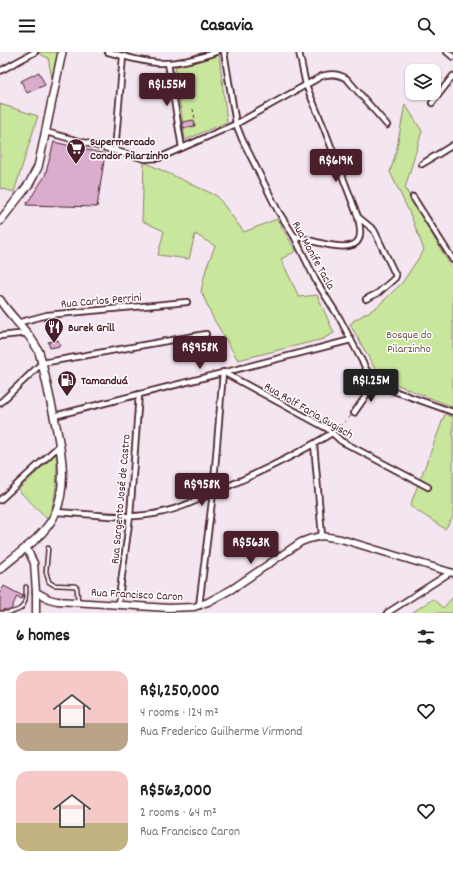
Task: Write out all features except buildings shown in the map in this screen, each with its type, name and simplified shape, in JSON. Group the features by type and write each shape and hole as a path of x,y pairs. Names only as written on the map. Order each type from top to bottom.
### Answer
{"main road":[{"path":"0,221 22,194 38,167 62,52"},
{"path":"0,300 17,323 28,333 36,345 42,363 60,445 61,484 60,496 55,512 45,528 26,547 1,566"}],"street":[{"path":"0,71 35,52"},
{"path":"108,52 152,62 168,63 189,60 214,52"},
{"name":"Rua Manife Tacla","path":"224,52 236,124 244,145 278,211 294,236 316,281 334,309 374,384"},
{"path":"294,236 338,246 352,246 359,239 360,233 358,217 306,85 299,52"},
{"path":"447,52 453,57"},
{"path":"115,151 123,56"},
{"path":"168,63 182,148"},
{"path":"46,132 138,157 152,159 159,158 236,124 326,74 342,76 351,83 387,125"},
{"path":"432,103 453,76"},
{"path":"422,164 453,145"},
{"path":"413,197 453,260"},
{"path":"358,217 374,230 396,276 384,289 366,299"},
{"name":"Rua Carlos Perrini","path":"17,323 47,315 187,302"},
{"path":"0,336 28,333"},
{"path":"0,403 42,363 206,334"},
{"path":"54,416 351,340"},
{"path":"199,606 213,493 223,372"},
{"name":"Rua Rolf Faria Gugisch","path":"223,372 328,429 341,441 428,487"},
{"path":"354,413 374,384 453,412"},
{"name":"Rua Sargento José de Castro","path":"118,605 130,516 139,394"},
{"path":"55,512 130,516 147,515 168,511 273,466 332,433"},
{"path":"314,444 322,536"},
{"path":"0,500 60,445"},
{"name":"Rua Francisco Caron","path":"36,592 53,600 180,608 199,606 220,596 241,583 301,542 322,536 358,543 452,573"},
{"path":"26,547 34,563 36,613"},
{"path":"387,613 452,573"}],"lane":[{"path":"48,548 46,572 49,582 54,584 75,586 78,588 78,602"},
{"path":"0,613 12,613 20,609 24,604 26,586"}],"path":[{"path":"193,109 195,119"},
{"path":"332,433 354,413"}],"green space":[{"path":"58,52 52,78 48,58 38,53"},
{"path":"219,55 227,122 185,140 175,67"},
{"path":"0,104 38,116 14,192 0,188"},
{"name":"Bosque do Pilarzinho","path":"405,104 422,131 405,188 453,270 453,407 380,378 350,324 377,307 402,283 424,250 411,216 390,172 396,152"},
{"path":"144,162 217,196 244,232 277,219 296,251 281,259 299,297 317,295 334,333 323,339 238,360 213,318 201,291 206,269 215,246 195,234 189,259 158,255 164,231 142,221"},
{"path":"445,414 453,417 453,517 445,529 410,506"},
{"path":"57,453 55,495 48,519 18,490"},
{"path":"453,597 453,613 413,612 433,599 443,608"}],"place":[{"name":"Supermercado Condor Pilarzinho","path":"76,165"},
{"name":"Burek Grill","path":"54,344"},
{"name":"Tamanduá","path":"67,397"}]}
